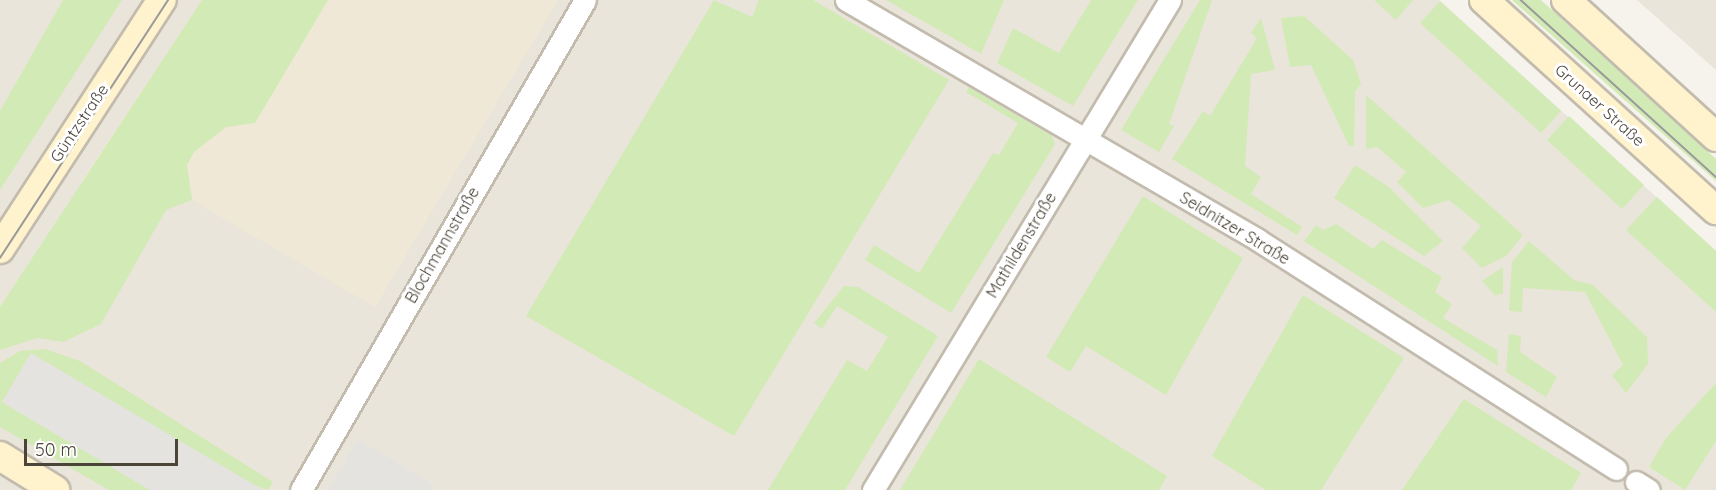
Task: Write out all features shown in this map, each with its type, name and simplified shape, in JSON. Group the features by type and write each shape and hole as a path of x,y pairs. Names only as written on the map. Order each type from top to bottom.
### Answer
{"main road":[{"name":"Güntzstraße","path":"0,249 162,0"},
{"name":"Grunaer Straße","path":"1484,0 1716,210"},
{"path":"1566,0 1716,136"},
{"path":"0,456 55,490"}],"street":[{"name":"Blochmannstraße","path":"301,490 585,0"},
{"name":"Seidnitzer Straße","path":"846,0 1258,240 1616,469"},
{"name":"Mathildenstraße","path":"873,490 1170,0"}],"shaded area":[{"path":"0,0 1439,0 1716,251 1716,490 0,490"},
{"path":"202,0 558,0 375,307 192,200 192,190 81,182"},
{"path":"1637,0 1716,0 1716,70"},
{"path":"31,353 263,490 150,490 2,402"},
{"path":"358,439 434,485 432,490 328,490"}],"green space":[{"path":"63,0 122,0 0,190 0,111"},
{"path":"202,0 328,0 255,123 226,127 194,152 187,165 192,200 166,210 101,324 63,342 37,338 0,350 0,307"},
{"path":"714,0 752,17 759,0 813,0 949,80 734,436 526,316"},
{"path":"886,0 1004,0 981,54"},
{"path":"1091,0 1138,0 1073,106 997,63 1013,28 1059,53"},
{"path":"1200,0 1212,0 1169,124 1174,126 1159,152 1121,130"},
{"path":"1374,0 1413,0 1396,20"},
{"path":"1512,0 1541,0 1716,159 1716,181"},
{"path":"1440,1 1561,111 1541,133 1420,23"},
{"path":"1304,16 1353,60 1361,84 1355,92 1354,146 1349,146 1311,65 1290,67 1281,18"},
{"path":"1261,18 1275,70 1251,74 1245,166 1261,177 1251,194 1302,227 1297,235 1172,159 1203,111 1210,116 1257,38 1251,33"},
{"path":"969,87 1052,136 1055,144 951,313 865,260 874,245 919,273 993,153 999,155 1018,123 966,92"},
{"path":"1366,95 1523,235 1506,256 1482,268 1462,248 1481,226 1449,200 1423,208 1397,182 1406,172 1377,147 1366,149"},
{"path":"1569,116 1644,185 1622,209 1547,140"},
{"path":"1355,165 1389,187 1443,241 1424,256 1334,198"},
{"path":"1143,196 1243,258 1166,395 1086,346 1070,372 1046,357"},
{"path":"1657,197 1716,251 1716,312 1626,230"},
{"path":"1336,224 1373,249 1382,240 1442,277 1435,292 1452,304 1443,318 1497,350 1498,366 1304,241 1316,225 1323,230"},
{"path":"1529,241 1574,280 1593,285 1647,337 1648,364 1626,393 1612,375 1623,365 1585,292 1523,288 1522,312 1509,311 1512,262"},
{"path":"1503,267 1503,294 1495,295 1482,281"},
{"path":"844,286 858,287 938,336 845,490 768,490 847,360 867,371 888,337 837,306 822,329 814,323"},
{"path":"1303,295 1404,358 1321,490 1266,490 1212,456"},
{"path":"1509,334 1521,336 1520,352 1557,377 1546,397 1506,372"},
{"path":"45,349 80,361 273,482 268,490 2,402 150,490 109,490 0,427 0,363 20,351"},
{"path":"979,359 1167,476 1159,490 900,490"},
{"path":"1716,383 1716,441 1685,490 1649,467 1666,438"},
{"path":"1464,399 1581,473 1571,490 1402,490"}],"tram line":[{"path":"0,258 168,0"},
{"path":"1521,0 1716,177"}]}
